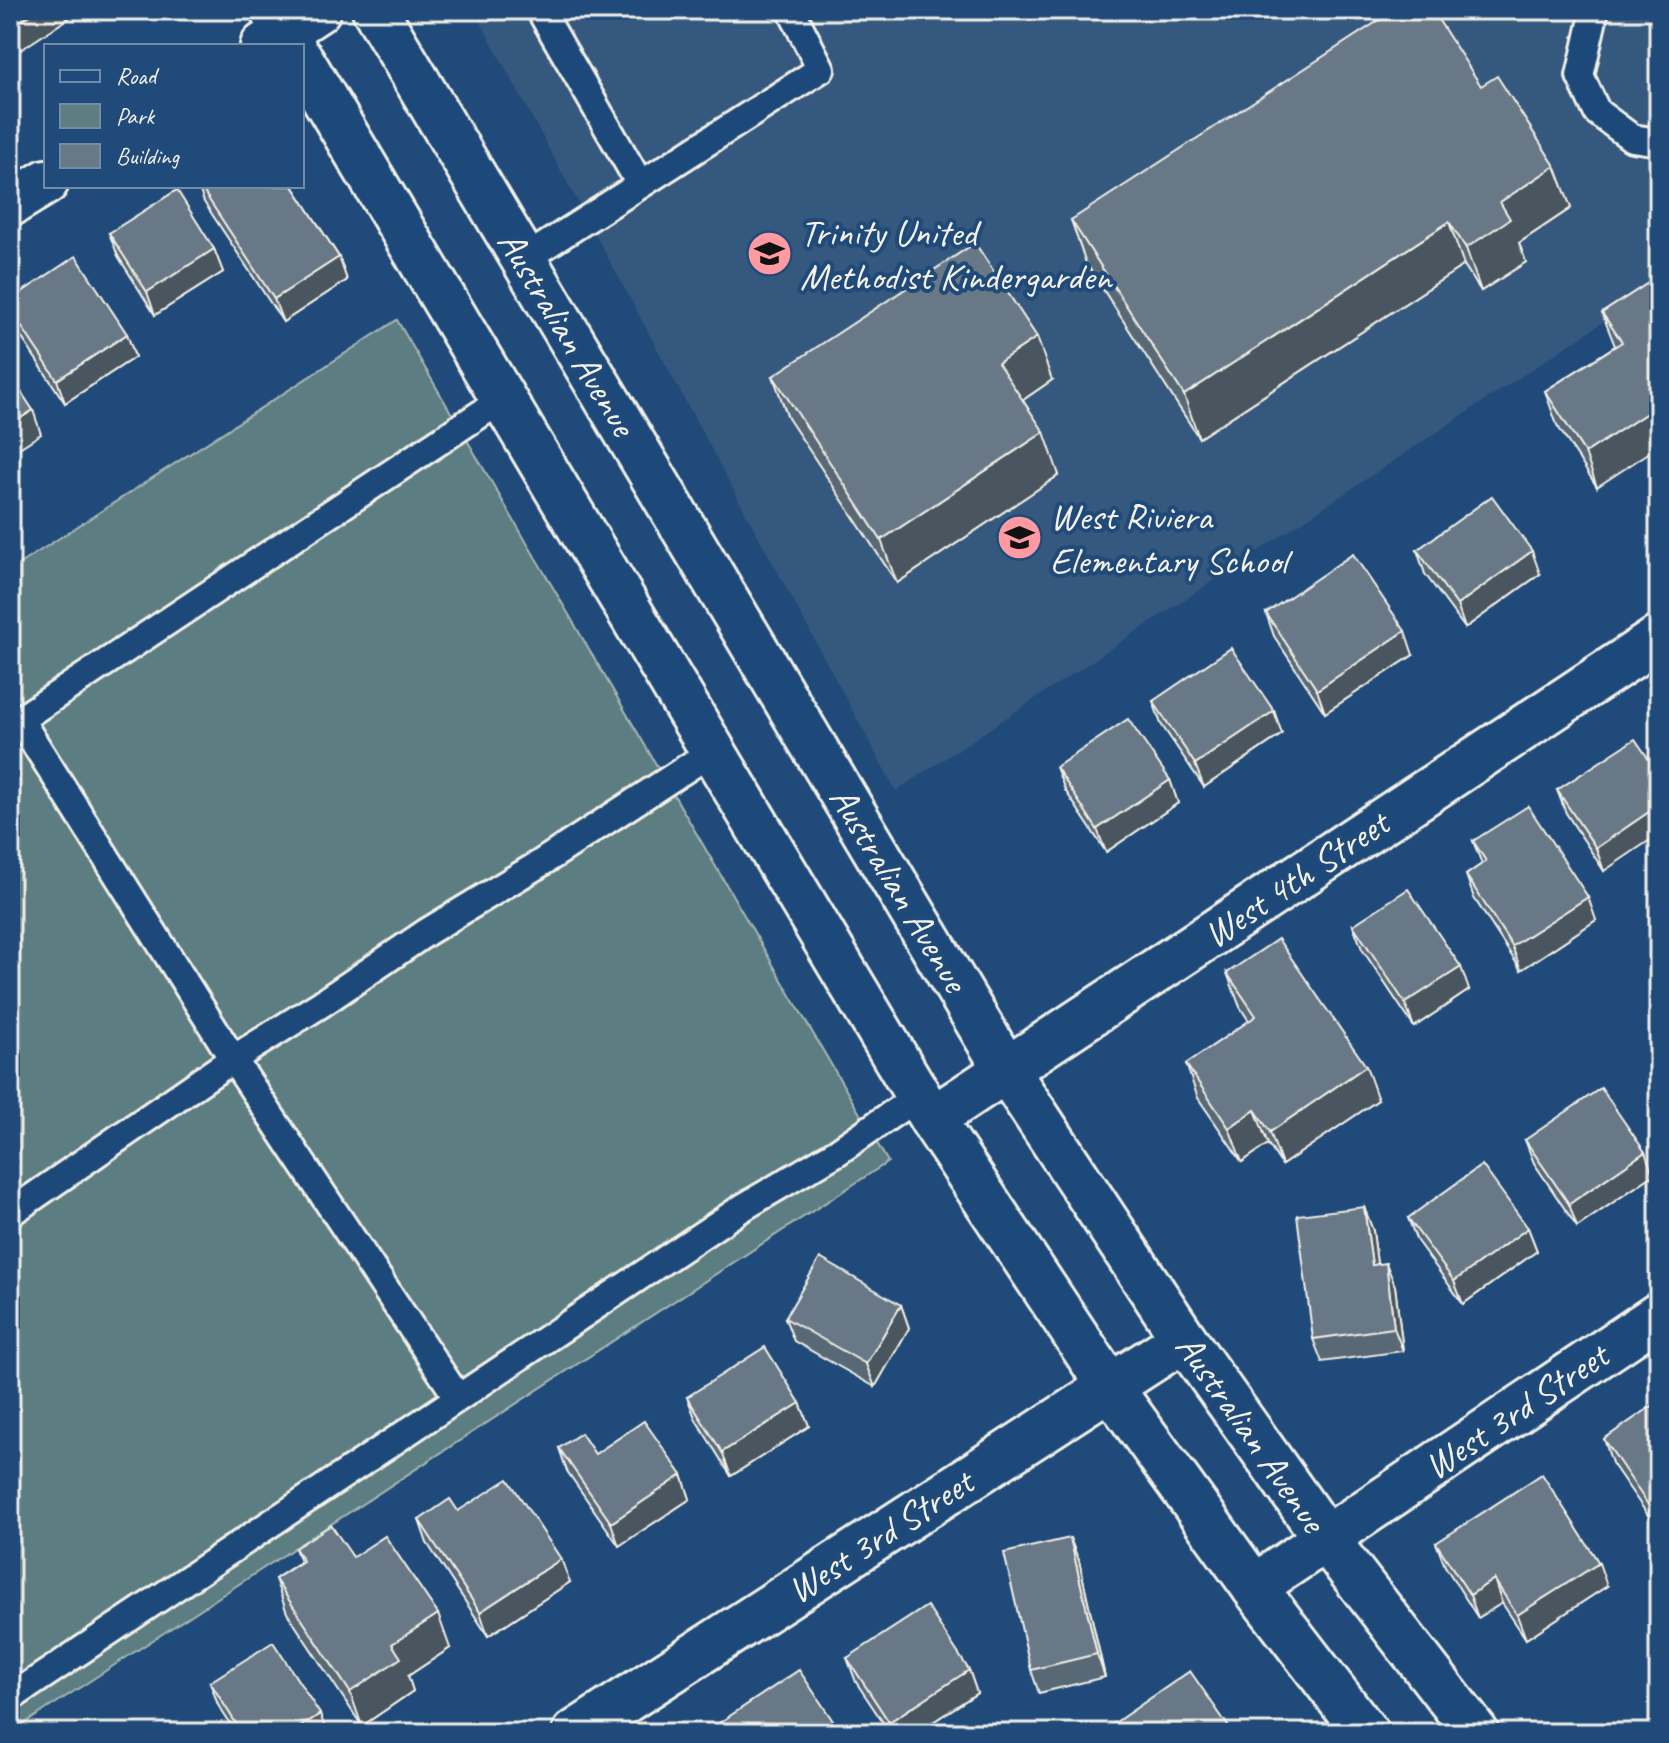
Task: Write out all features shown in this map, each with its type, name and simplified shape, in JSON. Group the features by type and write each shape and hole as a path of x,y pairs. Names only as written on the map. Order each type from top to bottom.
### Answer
{"main road":[{"name":"Australian Avenue","path":"375,10 1007,1071 1184,1339 1326,1539 1476,1733"},
{"path":"304,60 925,1107 1110,1387 1254,1587 1366,1733"},
{"path":"10,204 44,183"},
{"name":"West 4th Street","path":"925,1107 1007,1071 1659,638"},
{"name":"West 3rd Street","path":"1254,1587 1659,1315"},
{"name":"West 3rd Street","path":"575,1733 1184,1339"}],"lane":[{"path":"540,10 640,184"},
{"path":"523,260 821,69 791,10"},
{"path":"1595,10 1580,76 1597,112 1632,138 1659,142"},
{"path":"458,1398 15,723 503,399"},
{"path":"10,1213 233,1059 713,751"},
{"path":"10,1698 742,1208 837,1152 925,1107"}],"shaded area":[{"name":"West Riviera Elementary School","path":"474,10 1659,10 1659,285 896,791"}],"green space":[{"path":"397,320 888,1162 10,1733 10,570"}],"building":[{"path":"10,10 38,10 10,28"},
{"path":"1395,10 1432,10 1481,86 1497,76 1555,166 1500,202 1510,219 1466,248 1449,222 1184,395 1071,220"},
{"path":"201,188 294,188 339,257 274,299"},
{"path":"177,190 214,249 147,292 109,233"},
{"path":"975,243 1037,337 998,363 1044,432 881,540 773,376"},
{"path":"76,256 127,334 57,380 10,309 10,300"},
{"path":"1659,276 1659,405 1585,453 1545,391 1622,342 1602,313"},
{"path":"10,375 33,410 10,425"},
{"path":"1492,496 1532,551 1457,605 1417,550"},
{"path":"1353,554 1405,631 1317,690 1266,613"},
{"path":"1231,648 1274,711 1195,764 1153,701"},
{"path":"1128,719 1170,780 1097,829 1056,767"},
{"path":"1635,739 1659,774 1659,805 1596,848 1557,790"},
{"path":"1528,806 1588,897 1512,946 1466,875 1486,861 1473,841"},
{"path":"1408,889 1461,967 1405,1003 1353,925"},
{"path":"1278,939 1366,1066 1270,1132 1255,1110 1229,1128 1186,1064 1256,1016 1227,973"},
{"path":"1601,1088 1645,1152 1569,1204 1525,1140"},
{"path":"1482,1165 1528,1228 1454,1281 1408,1218"},
{"path":"1364,1207 1372,1265 1386,1263 1394,1328 1313,1339 1297,1215"},
{"path":"820,1258 901,1305 866,1364 785,1318"},
{"path":"765,1347 800,1403 722,1452 687,1397"},
{"path":"1652,1406 1659,1416 1657,1518 1604,1439"},
{"path":"644,1421 682,1475 611,1523 559,1448 581,1433 595,1454"},
{"path":"1542,1474 1599,1563 1517,1615 1494,1579 1470,1595 1436,1543"},
{"path":"508,1479 561,1559 480,1612 419,1520 450,1499 458,1511"},
{"path":"331,1525 353,1557 385,1536 438,1614 392,1644 401,1658 350,1692 275,1579 303,1561 295,1548"},
{"path":"1070,1538 1097,1654 1031,1670 1004,1553"},
{"path":"927,1606 969,1670 889,1722 847,1658"},
{"path":"273,1642 320,1714 291,1733 242,1733 210,1682"},
{"path":"799,1670 841,1733 708,1733 707,1731"},
{"path":"1190,1671 1233,1733 1100,1733"},
{"path":"1659,1706 1659,1733 1657,1733 1655,1707"}],"place":[{"name":"Trinity United Methodist Kindergarden","path":"769,254"},
{"name":"West Riviera Elementary School","path":"1019,538"}]}
